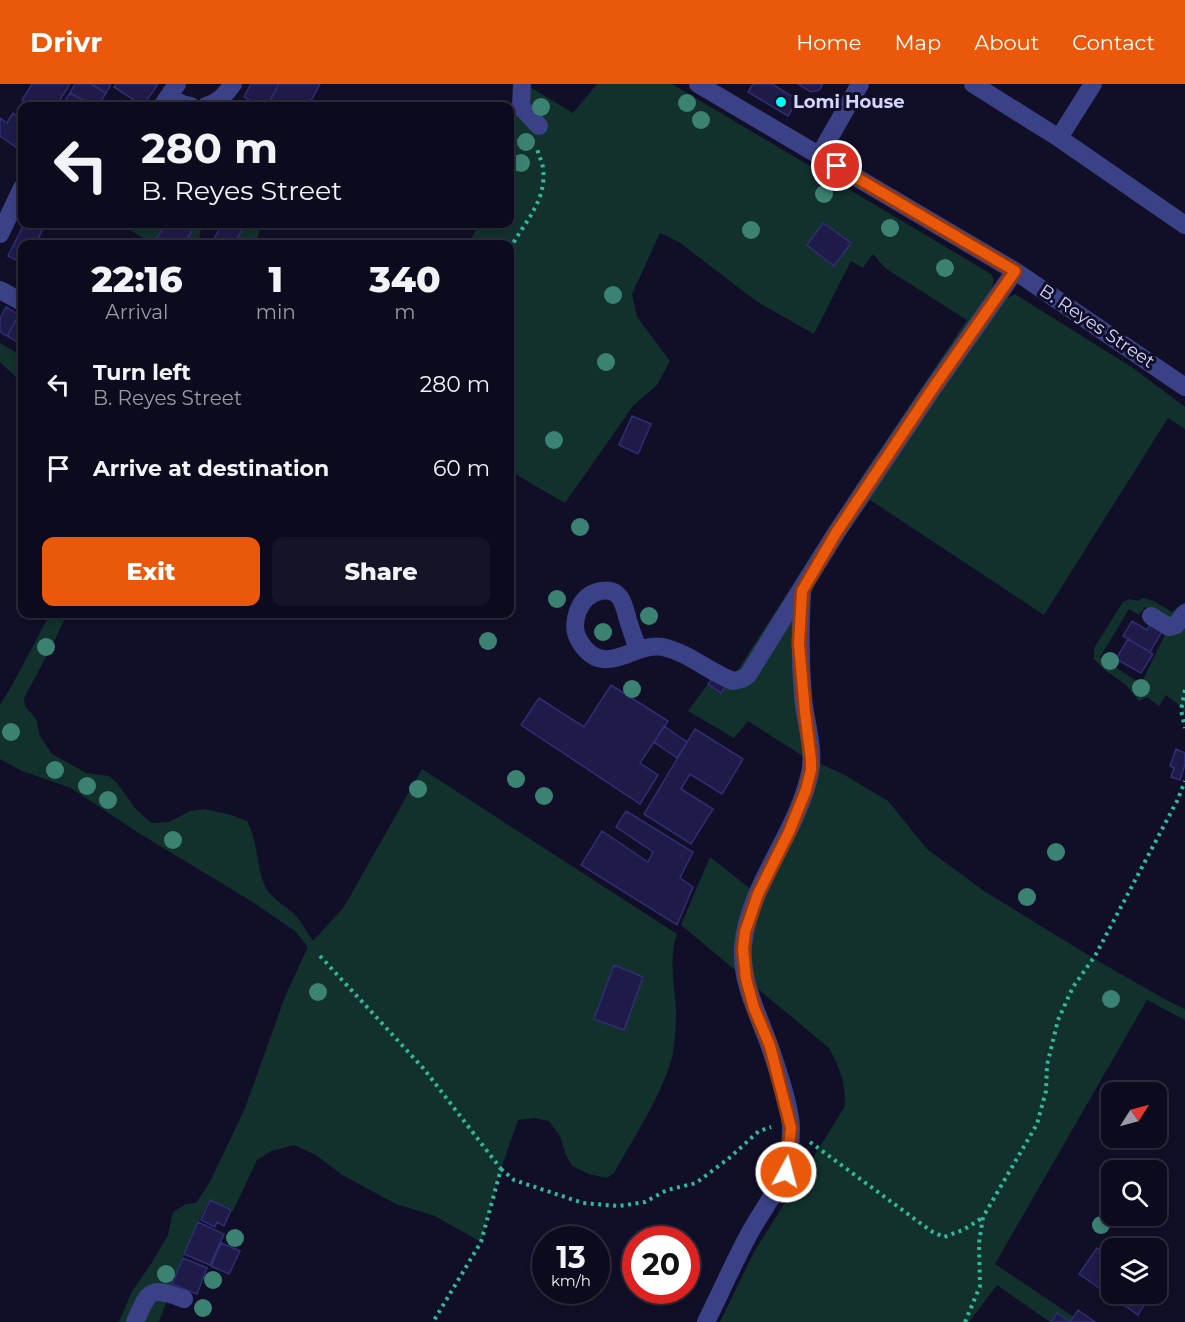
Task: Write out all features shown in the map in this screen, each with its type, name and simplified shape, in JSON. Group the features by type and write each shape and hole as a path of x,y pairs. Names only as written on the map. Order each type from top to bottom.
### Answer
{"street":[{"path":"216,102 233,84"},
{"path":"522,84 521,107 539,126"},
{"name":"B. Reyes Street","path":"698,84 1015,271 1185,387"},
{"path":"819,156 860,84"},
{"path":"973,84 1059,138 1185,225"},
{"path":"1059,138 1093,84"},
{"path":"0,234 18,196"},
{"path":"638,650 653,646 664,647 733,681 741,680 748,675 836,533 1015,271"},
{"path":"0,290 18,300"},
{"path":"706,1322 748,1236 786,1172 791,1128 770,1046 754,1008 746,979 743,949 745,932 758,894 789,832 806,790 811,770 799,644 802,591"},
{"path":"1151,616 1169,627 1176,625 1185,613"},
{"path":"135,1322 149,1295 156,1291 163,1291 184,1299"}],"path":[{"path":"514,241 537,208 541,195 543,168 537,148 540,140 539,126"},
{"path":"1185,690 1181,710 1185,728"},
{"path":"965,1322 980,1286 979,1244 983,1217 1037,1124 1046,1091 1047,1065 1058,1020 1072,987 1095,956 1178,801 1185,781"},
{"path":"320,956 424,1069 501,1169 514,1180 584,1203 619,1206 645,1202 667,1190 696,1183 728,1159 759,1131 776,1125 791,1128 931,1231 944,1237 963,1230 983,1217"},
{"path":"433,1322 481,1242 501,1169"}],"green space":[{"path":"525,84 573,113 597,84 672,84 991,274 994,279 992,288 1008,298 1015,294 1133,368 1185,407 1185,429 1168,418 1044,615 870,500 815,585 810,597 804,642 814,761 843,774 888,801 927,849 984,891 1098,961 1185,1009 1185,1020 1147,1000 995,1264 1074,1317 1070,1322 1058,1313 1050,1322 997,1285 969,1322 720,1322 754,1252 844,1108 845,1093 839,1070 829,1048 681,925 710,857 752,890 784,829 806,758 748,721 734,738 688,711 708,684 721,693 734,676 865,472 967,320 885,268 873,254 863,268 851,261 814,334 756,301 679,242 660,233 632,294 637,317 670,361 657,385 633,406 565,503 514,473 514,240 470,240 477,228 514,228 514,102 512,102"},
{"path":"127,228 162,228 156,240 146,240"},
{"path":"194,228 201,228 199,240 186,240"},
{"path":"243,228 260,228 257,240 236,240"},
{"path":"0,343 18,354 18,379 0,362"},
{"path":"1143,598 1154,601 1172,612 1185,602 1185,607 1171,623 1145,607 1139,615 1129,609 1100,657 1141,684 1167,630 1185,621 1185,713 1166,695 1159,706 1147,697 1139,701 1126,685 1094,659 1094,648 1123,602 1130,599 1138,601"},
{"path":"48,618 65,618 24,698 25,706 36,719 40,736 52,754 86,773 109,776 135,808 151,823 169,822 190,811 204,809 247,821 253,836 261,876 267,890 296,916 313,941 344,907 422,769 677,934 672,963 676,1011 672,1057 655,1100 614,1173 607,1178 589,1174 572,1166 560,1136 549,1121 534,1118 518,1120 501,1169 481,1242 435,1216 396,1204 342,1175 316,1155 294,1145 271,1151 257,1160 233,1211 209,1200 184,1254 159,1322 119,1322 132,1291 168,1235 173,1212 186,1204 196,1203 210,1182 245,1108 286,994 308,947 295,931 251,901 137,832 71,788 22,771 0,759 0,705"}],"building":[{"path":"32,84 70,84 59,102 25,102 22,100"},
{"path":"75,84 91,84 106,93 100,102 87,102 70,93"},
{"path":"91,84 111,84 106,93"},
{"path":"116,84 158,84 146,102 137,102 114,87"},
{"path":"251,84 279,84 269,102 252,102 244,97"},
{"path":"279,84 320,84 310,102 269,102"},
{"path":"753,84 772,84 798,100 788,116 748,92"},
{"path":"798,84 823,84 819,90 811,92"},
{"path":"70,93 87,102 64,102"},
{"path":"13,113 18,116 18,148 0,136 0,118 7,123"},
{"path":"823,223 851,243 834,266 807,245"},
{"path":"22,228 42,230 38,240 18,240 18,261 8,256"},
{"path":"163,228 194,228 186,240 156,240"},
{"path":"220,228 243,228 236,240 214,240"},
{"path":"6,307 18,314 7,336 0,332 0,318"},
{"path":"18,317 18,342 7,336"},
{"path":"632,416 651,424 638,454 619,445"},
{"path":"1132,621 1147,630 1151,623 1163,630 1150,652 1123,636"},
{"path":"1128,639 1153,654 1141,673 1116,659"},
{"path":"713,677 726,686 721,693 708,684"},
{"path":"611,685 668,721 640,763 658,775 640,804 521,725 539,698 584,727"},
{"path":"664,726 687,742 677,758 654,742"},
{"path":"695,729 743,759 722,794 690,774 681,789 713,809 691,844 644,814"},
{"path":"1176,749 1185,753 1185,764 1180,780 1171,777 1174,768 1170,766"},
{"path":"626,811 693,852 680,878 693,887 677,925 581,865 602,831 648,862 653,852 616,827"},
{"path":"614,965 643,977 624,1030 594,1019"},
{"path":"210,1200 231,1210 224,1226 217,1222 215,1227 201,1220"},
{"path":"198,1222 224,1234 210,1265 184,1254"},
{"path":"221,1243 240,1251 229,1274 211,1266"},
{"path":"1097,1248 1101,1251 1101,1289 1079,1274"},
{"path":"183,1258 207,1268 197,1294 172,1284"},
{"path":"1122,1304 1145,1304 1138,1315"},
{"path":"1078,1310 1095,1322 1070,1322"},
{"path":"1057,1313 1070,1322 1051,1322"}],"place":[{"name":"Lomi House","path":"781,102"}],"route":[{"path":"786,1172 791,1128 782,1084 770,1046 754,1008 746,979 743,949 745,932 758,894 789,832 806,790 811,770 799,644 802,591 836,533 1015,271 837,166"}]}
